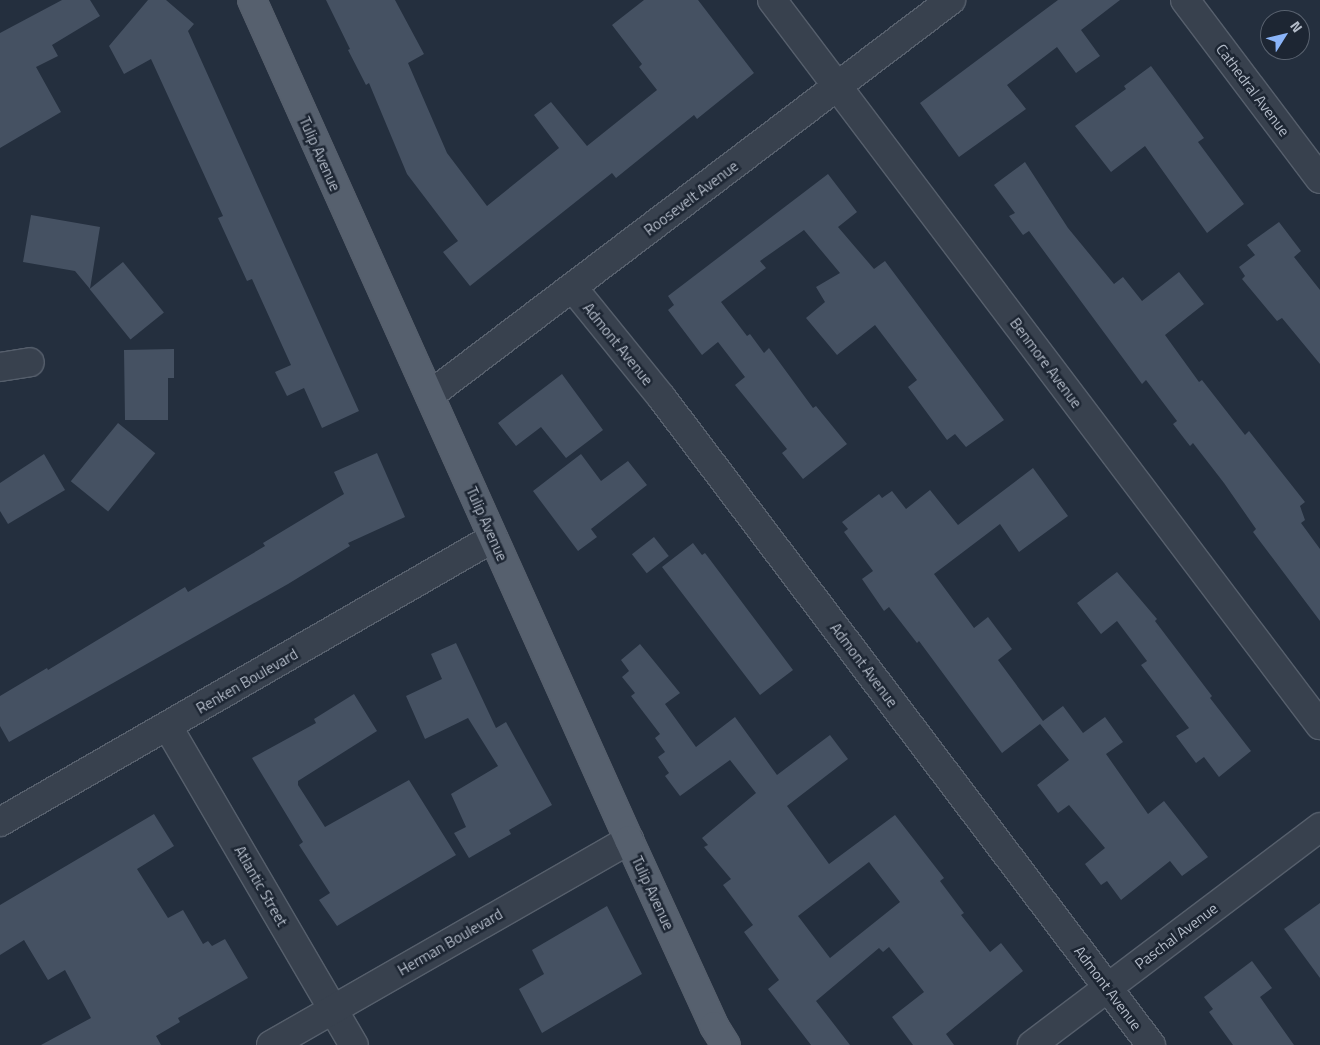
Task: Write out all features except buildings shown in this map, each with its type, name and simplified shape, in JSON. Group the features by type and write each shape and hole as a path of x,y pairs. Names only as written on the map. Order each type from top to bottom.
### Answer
{"main road":[{"name":"Tulip Avenue","path":"252,0 256,15 430,395 629,840 714,1026 726,1045"}],"street":[{"name":"Benmore Avenue","path":"772,0 1320,725"},
{"name":"Roosevelt Avenue","path":"430,395 951,0"},
{"name":"Cathedral Avenue","path":"1185,0 1320,179"},
{"name":"Admont Avenue","path":"572,288 662,398 1151,1045"},
{"path":"0,367 30,362"},
{"name":"Renken Boulevard","path":"0,822 168,727 493,538"},
{"name":"Atlantic Street","path":"168,727 354,1045"},
{"name":"Paschal Avenue","path":"1032,1045 1320,827"},
{"name":"Herman Boulevard","path":"271,1045 629,840"}]}
